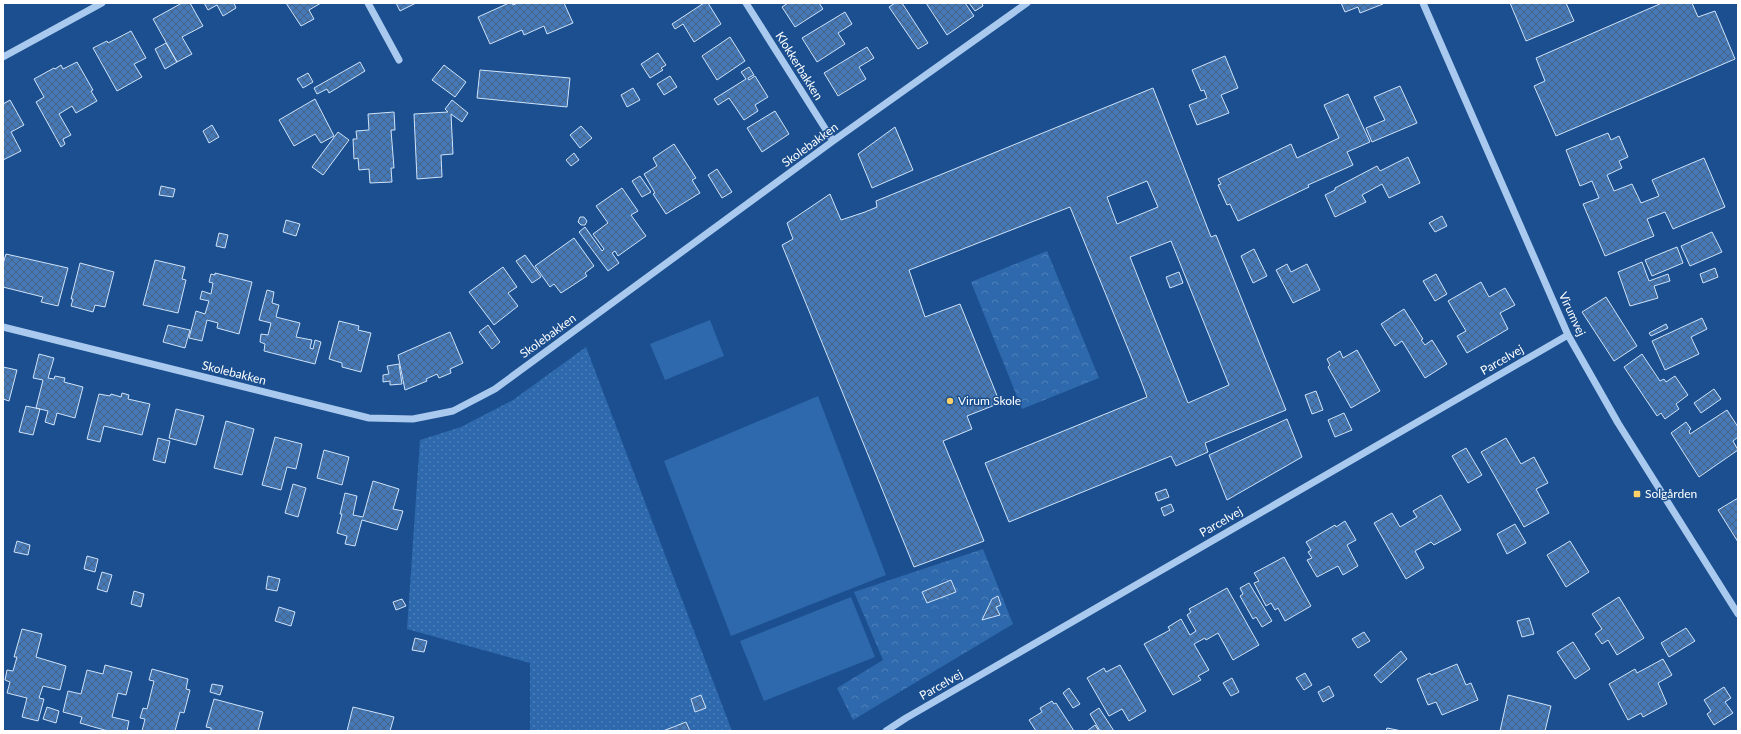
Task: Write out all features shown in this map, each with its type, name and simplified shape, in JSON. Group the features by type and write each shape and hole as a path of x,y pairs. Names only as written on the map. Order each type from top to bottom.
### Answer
{"street":[{"path":"3,57 102,3"},
{"path":"368,3 399,60"},
{"name":"Klokkerbakken","path":"746,3 833,141"},
{"name":"Skolebakken","path":"3,327 369,418 413,419 453,411 501,384 833,141 1027,3"},
{"name":"Virumvej","path":"1424,3 1568,335 1618,423 1738,614"},
{"name":"Parcelvej","path":"886,731 907,717 1189,553 1568,335"}],"green space":[{"path":"1047,251 1099,378 1022,409 971,282"},
{"path":"710,320 724,356 665,380 650,344"},
{"path":"586,347 732,731 530,731 530,663 407,629 420,440 461,427 513,400"},
{"path":"818,396 886,575 731,636 664,461"},
{"path":"983,549 1013,624 853,720 837,688 883,660 854,592"},
{"path":"851,597 875,657 764,701 740,641"}],"building":[{"path":"182,3 190,3 203,26 182,37 192,54 177,62 153,19"},
{"path":"204,3 234,3 236,8 223,16 217,5 208,10"},
{"path":"286,3 321,3 309,10 314,19 301,26"},
{"path":"396,3 416,3 400,11"},
{"path":"512,3 513,5 518,3 564,3 573,23 547,34 544,26 524,35 522,30 490,44 478,17"},
{"path":"704,3 708,3 721,24 694,42 683,24 675,29 672,24"},
{"path":"788,3 819,3 823,9 795,27 782,7"},
{"path":"895,3 902,3 928,43 918,49 889,7"},
{"path":"926,3 965,3 974,16 947,35"},
{"path":"969,3 982,3 983,6 975,11"},
{"path":"1341,3 1383,4 1360,13 1358,7 1345,12"},
{"path":"1510,3 1566,3 1574,21 1526,41"},
{"path":"1662,3 1692,3 1698,17 1715,11 1735,59 1556,136 1534,86 1545,81 1536,58"},
{"path":"845,12 852,24 838,33 845,44 817,62 802,38"},
{"path":"131,31 146,58 134,64 142,77 117,91 93,48 107,41 108,43"},
{"path":"730,37 745,61 717,80 702,56"},
{"path":"166,43 177,62 165,69 155,49"},
{"path":"867,47 874,58 859,67 866,79 838,96 824,73"},
{"path":"658,53 666,65 661,68 663,70 650,78 641,64"},
{"path":"1225,56 1238,88 1221,95 1229,113 1197,125 1189,105 1207,98 1204,90 1201,91 1192,70"},
{"path":"77,62 93,90 91,91 97,101 76,113 72,106 59,114 71,135 63,139 65,144 61,147 36,102 44,97 34,79 61,65 63,69"},
{"path":"360,62 365,71 329,93 327,89 317,94 314,88"},
{"path":"444,65 466,82 455,97 432,80"},
{"path":"749,67 754,75 748,78 749,80 755,76 768,97 755,105 758,111 744,120 729,98 718,105 714,99 746,79 741,72"},
{"path":"480,70 570,78 567,107 477,98"},
{"path":"308,73 313,82 303,88 297,79"},
{"path":"670,76 677,87 664,95 657,84"},
{"path":"1400,86 1417,123 1372,142 1366,128 1385,120 1374,97"},
{"path":"633,88 640,100 627,107 621,95"},
{"path":"1153,88 1211,237 1216,235 1286,410 1205,443 1208,452 1176,466 1171,456 1009,522 985,463 1147,397 1140,378 1070,207 909,270 925,317 960,304 1000,403 967,416 972,429 943,441 984,541 914,567 782,245 793,239 787,223 830,194 841,220 877,207 876,201","holes":["1147,181 1158,207 1117,224 1107,197","1171,241 1229,385 1188,403 1130,257"]},
{"path":"1348,94 1370,142 1347,152 1353,165 1308,185 1309,187 1238,221 1230,204 1227,205 1218,185 1221,184 1218,179 1291,144 1297,158 1339,138 1324,105"},
{"path":"315,99 334,136 321,143 315,134 294,146 279,120"},
{"path":"10,100 24,125 11,132 21,151 3,160 3,104"},
{"path":"452,100 468,113 462,122 451,114 453,154 441,155 442,177 417,179 414,114 448,112 445,109"},
{"path":"775,111 789,134 762,152 747,128"},
{"path":"394,112 395,130 391,130 394,168 391,168 392,182 370,183 369,169 359,170 358,158 354,159 353,139 357,139 356,131 369,130 368,114"},
{"path":"212,125 219,137 209,143 203,131"},
{"path":"581,126 592,138 580,148 570,135"},
{"path":"895,127 913,170 872,188 858,154"},
{"path":"338,132 349,140 323,175 312,167"},
{"path":"1608,133 1611,140 1619,136 1628,157 1619,161 1622,168 1607,175 1614,191 1632,184 1641,203 1659,196 1652,180 1704,158 1725,207 1673,229 1665,212 1647,219 1654,236 1605,256 1583,204 1599,198 1592,181 1580,186 1566,150"},
{"path":"674,144 696,178 692,180 700,193 666,214 653,194 655,193 644,174 657,166 653,158"},
{"path":"574,153 579,160 571,166 566,160"},
{"path":"1408,157 1420,183 1389,198 1382,184 1362,195 1366,202 1335,217 1325,195 1335,190 1335,188 1377,166 1380,171"},
{"path":"717,169 732,192 722,198 708,175"},
{"path":"640,176 651,192 642,197 632,181"},
{"path":"161,186 175,189 173,197 159,195"},
{"path":"622,188 638,211 631,215 646,236 618,256 615,251 612,253 619,263 608,271 579,232 585,227 602,251 604,249 593,234 608,223 596,206"},
{"path":"1442,216 1447,226 1435,232 1429,223"},
{"path":"580,217 584,217 587,221 585,225 581,225 578,222"},
{"path":"286,220 300,224 296,236 283,232"},
{"path":"1712,232 1722,252 1690,266 1681,246"},
{"path":"219,233 228,235 225,248 216,246"},
{"path":"574,238 594,266 585,273 587,276 561,293 554,284 550,287 535,266"},
{"path":"1677,247 1683,263 1652,276 1645,260"},
{"path":"1254,249 1267,276 1253,283 1241,256"},
{"path":"6,254 68,268 58,306 41,302 43,297 3,287 3,264"},
{"path":"525,255 541,277 532,283 516,261"},
{"path":"155,260 185,267 182,279 186,280 178,313 143,305"},
{"path":"1642,262 1649,281 1668,274 1670,281 1654,286 1658,298 1630,306 1618,272"},
{"path":"80,263 114,272 105,307 95,305 93,312 71,306 73,299 71,299"},
{"path":"1287,264 1291,272 1307,264 1320,290 1293,303 1276,270"},
{"path":"503,267 517,287 508,293 518,306 494,325 469,292"},
{"path":"1715,268 1718,277 1703,283 1700,274"},
{"path":"1179,272 1183,283 1170,288 1166,277"},
{"path":"215,273 252,282 239,334 217,328 218,323 207,320 202,341 189,338 196,311 205,314 209,301 200,299 202,291 211,294 213,283 209,282 211,274 215,275"},
{"path":"1436,274 1447,294 1435,301 1423,281"},
{"path":"1481,282 1489,297 1505,288 1515,305 1500,313 1508,329 1467,353 1457,336 1466,331 1448,301"},
{"path":"267,290 274,292 272,303 279,305 276,317 300,323 296,337 312,340 310,348 313,349 315,340 321,342 315,364 264,351 265,344 260,342 261,334 268,335 271,323 259,320"},
{"path":"1606,297 1637,346 1614,361 1582,312"},
{"path":"1404,309 1423,339 1421,340 1425,345 1432,340 1447,364 1425,378 1402,341 1395,346 1381,324"},
{"path":"1702,318 1707,329 1691,337 1699,354 1665,370 1652,341"},
{"path":"339,321 359,326 358,330 371,333 361,372 342,367 342,363 329,359"},
{"path":"1666,324 1668,328 1651,336 1649,333"},
{"path":"168,325 190,330 185,348 163,342"},
{"path":"488,325 500,342 492,349 479,332"},
{"path":"450,332 463,363 450,369 451,373 439,378 437,374 426,379 427,381 405,390 398,355"},
{"path":"1357,350 1380,391 1351,408 1328,367 1330,365 1327,359 1340,351 1343,358"},
{"path":"39,354 54,358 48,378 54,379 55,376 65,378 64,382 83,387 75,418 57,413 54,425 45,422 48,411 36,408 43,380 33,378"},
{"path":"1642,354 1660,381 1664,379 1666,382 1675,376 1688,395 1676,404 1679,409 1665,419 1661,413 1657,416 1624,367"},
{"path":"399,364 402,384 390,385 390,381 383,382 383,375 389,374 387,366"},
{"path":"3,367 17,370 9,401 3,399"},
{"path":"1714,389 1721,399 1701,413 1694,403"},
{"path":"1316,391 1323,410 1312,414 1305,395"},
{"path":"122,393 129,395 128,399 150,404 142,435 104,426 100,442 87,439 99,394 110,396 111,394 121,397"},
{"path":"26,406 40,409 33,435 19,432"},
{"path":"176,409 204,416 196,445 169,438"},
{"path":"1727,410 1738,427 1738,437 1733,441 1738,450 1699,477 1671,433 1686,422 1691,429 1689,431 1690,434"},
{"path":"1344,413 1352,430 1335,437 1328,420"},
{"path":"1287,419 1302,457 1227,500 1209,455"},
{"path":"226,421 254,429 242,475 214,468"},
{"path":"275,437 302,444 296,469 287,467 281,490 262,485"},
{"path":"158,438 170,441 165,463 153,460"},
{"path":"1506,438 1521,464 1534,457 1548,483 1536,489 1549,513 1524,527 1481,452"},
{"path":"1466,448 1482,475 1468,483 1452,456"},
{"path":"324,450 349,457 342,485 317,478"},
{"path":"373,481 399,489 393,509 403,511 397,530 362,520 355,546 345,544 347,536 337,533 345,493 357,496 353,515 363,517"},
{"path":"293,484 306,488 298,517 285,513"},
{"path":"1166,489 1169,497 1158,501 1155,493"},
{"path":"1441,495 1461,530 1434,545 1431,542 1415,551 1424,568 1406,579 1374,523 1392,513 1400,527 1417,517 1413,511"},
{"path":"1738,498 1738,542 1718,510"},
{"path":"1171,504 1174,511 1164,516 1161,508"},
{"path":"1345,521 1356,540 1347,545 1358,566 1343,575 1338,566 1317,577 1307,560 1312,558 1308,552 1311,550 1306,542 1335,525 1336,527"},
{"path":"1515,524 1526,543 1507,554 1497,534"},
{"path":"17,541 30,545 28,555 14,552"},
{"path":"1570,541 1589,572 1566,587 1547,555"},
{"path":"87,556 98,559 95,572 84,569"},
{"path":"1284,557 1311,606 1285,621 1278,608 1275,610 1271,603 1266,606 1254,583 1259,581 1254,573"},
{"path":"102,572 112,575 107,592 97,589"},
{"path":"268,576 280,579 277,591 266,589"},
{"path":"951,580 956,592 927,603 922,592"},
{"path":"1249,583 1272,621 1262,627 1256,617 1253,619 1240,596 1243,594 1240,588"},
{"path":"1227,588 1259,645 1233,660 1218,633 1206,640 1205,638 1194,644 1209,670 1198,676 1201,680 1173,695 1144,644 1170,630 1168,627 1181,619 1190,635 1196,631 1187,615 1191,612 1189,609"},
{"path":"134,591 144,594 141,607 131,604"},
{"path":"998,596 1001,605 996,607 1000,615 982,620 992,599"},
{"path":"1619,597 1644,638 1617,655 1608,640 1602,644 1595,634 1602,629 1592,614"},
{"path":"402,599 406,606 396,610 393,602"},
{"path":"279,607 295,612 291,626 275,621"},
{"path":"1529,618 1534,634 1522,637 1517,621"},
{"path":"1686,628 1695,641 1669,657 1661,643"},
{"path":"22,629 42,634 36,657 66,666 60,690 43,686 39,698 44,699 38,721 22,717 27,698 7,693 10,682 5,680 7,670 13,671 17,657 14,657"},
{"path":"1364,632 1370,641 1358,648 1352,639"},
{"path":"415,638 427,641 424,652 412,650"},
{"path":"1573,642 1590,669 1575,679 1557,652"},
{"path":"1401,651 1407,659 1381,683 1374,675"},
{"path":"1663,659 1672,675 1658,683 1667,704 1643,717 1641,713 1628,720 1609,684 1635,669 1637,673"},
{"path":"1457,664 1466,685 1471,683 1478,700 1442,715 1436,702 1428,705 1417,679"},
{"path":"105,665 132,672 126,695 118,693 112,717 129,721 127,731 108,731 80,723 82,717 63,712 68,691 81,694 87,670 103,674"},
{"path":"1120,665 1146,711 1129,721 1122,709 1109,716 1087,678 1104,668 1106,672"},
{"path":"152,669 188,679 186,689 190,690 184,713 180,712 175,731 142,731 145,719 140,718 143,708 147,709 154,681 149,680"},
{"path":"1305,673 1312,685 1304,690 1296,678"},
{"path":"1232,678 1239,692 1231,696 1223,683"},
{"path":"212,684 223,686 220,695 210,692"},
{"path":"1329,686 1334,696 1323,702 1318,692"},
{"path":"1724,687 1731,698 1725,702 1733,713 1714,725 1707,714 1711,711 1704,700"},
{"path":"1069,688 1080,704 1073,708 1063,693"},
{"path":"701,695 706,708 695,712 691,699"},
{"path":"1508,695 1551,706 1545,731 1500,731"},
{"path":"214,699 263,712 258,731 211,731 211,728 206,727"},
{"path":"1052,701 1054,704 1056,703 1074,731 1036,731 1029,720 1042,712 1040,708"},
{"path":"47,707 59,711 56,723 43,719"},
{"path":"353,707 394,717 390,731 347,731"},
{"path":"1099,708 1114,731 1100,731 1090,714"},
{"path":"686,722 690,731 663,731"},
{"path":"1095,725 1099,731 1087,731"},
{"path":"1387,728 1402,731 1386,731"}],"place":[{"name":"Virum Skole","path":"950,401"},
{"name":"Solgården","path":"1637,494"}]}
